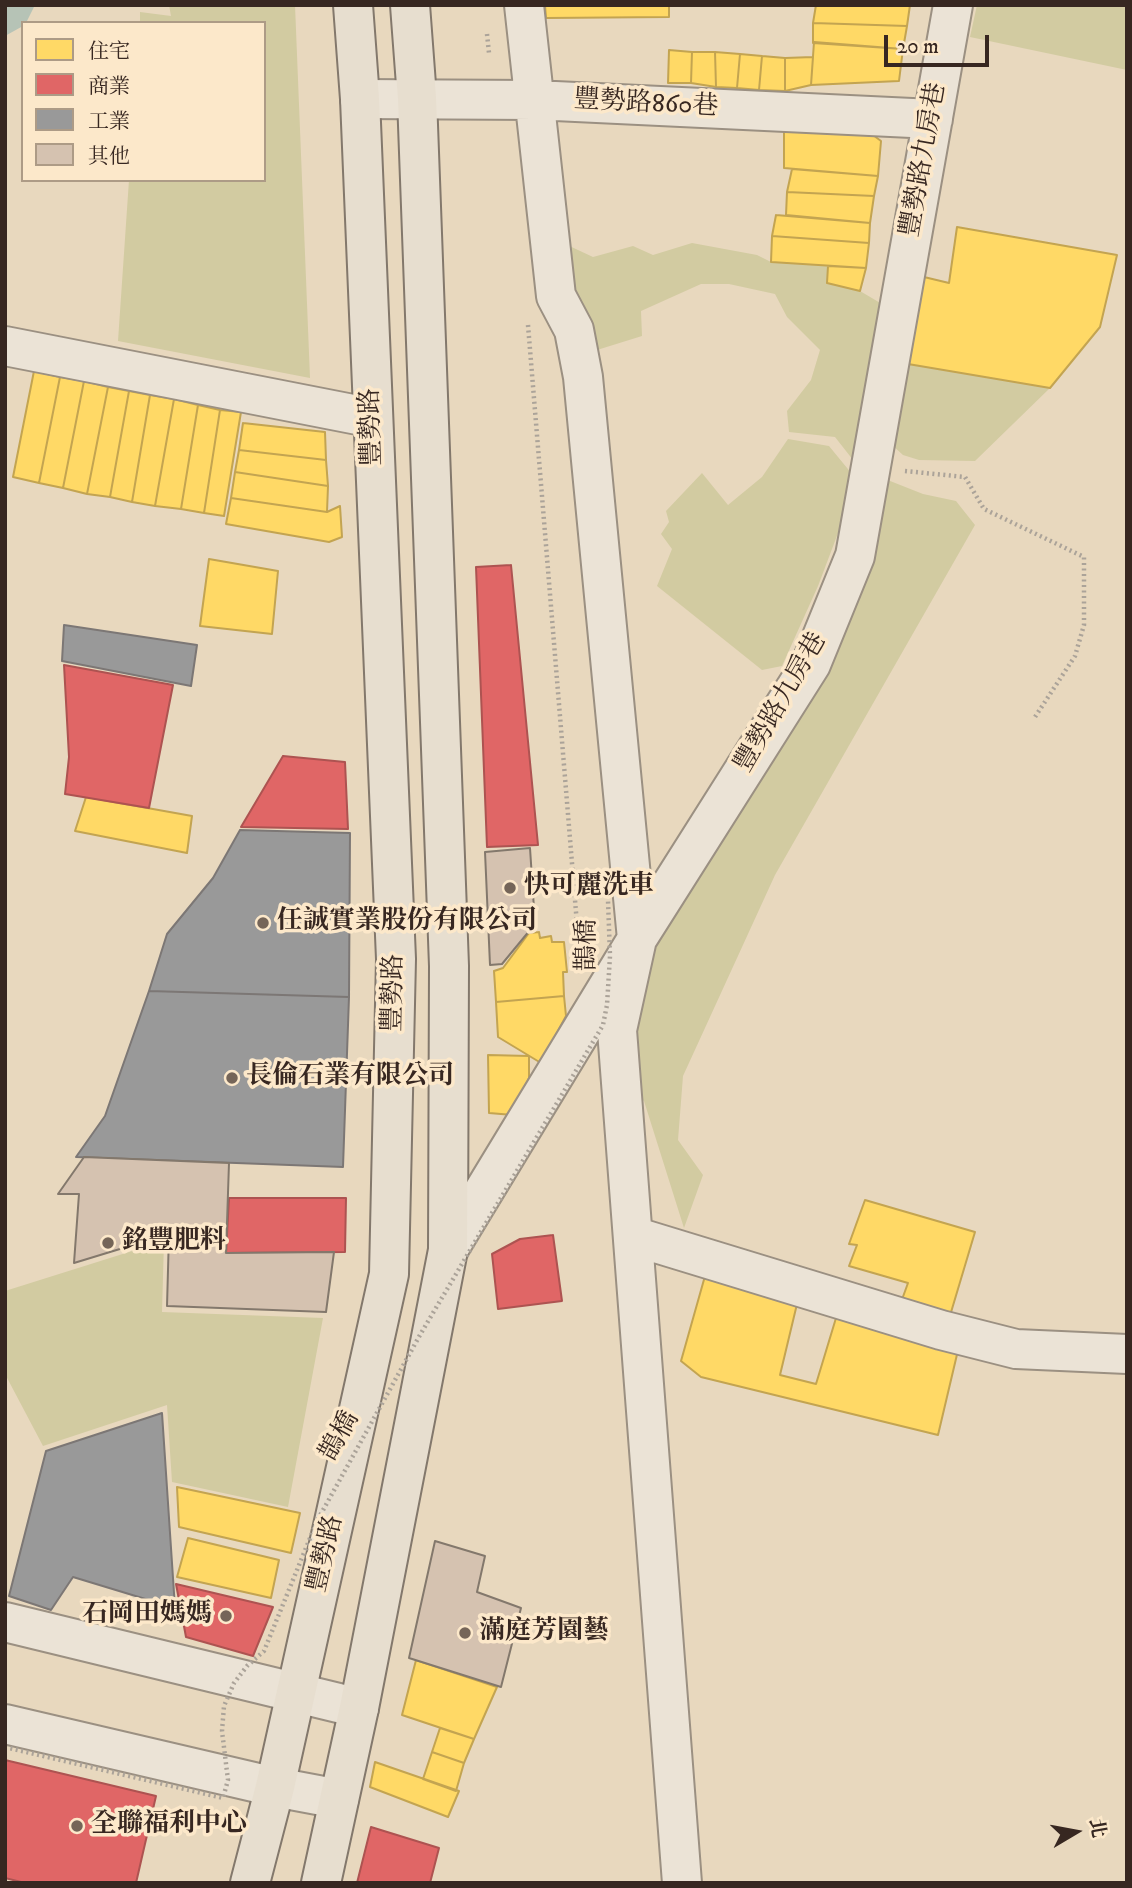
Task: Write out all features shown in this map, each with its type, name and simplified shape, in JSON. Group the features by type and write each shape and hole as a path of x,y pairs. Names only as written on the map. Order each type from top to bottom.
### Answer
{"main road":[{"name":"豐勢路","path":"250,1883 275,1787 389,1274 396,958 354,5"},
{"name":"豐勢路","path":"321,1883 359,1708 448,1250 449,966 417,98 410,5"}],"street":[{"path":"524,5 517,100 556,296 574,330 583,377 637,939 617,1030 682,1883"},
{"name":"豐勢路九房巷","path":"448,1250 637,939 811,664 855,556 953,5"},
{"name":"豐勢路860巷","path":"360,99 517,100 933,119"},
{"path":"5,346 373,418"},
{"path":"633,1236 941,1330 1016,1349 1127,1354"},
{"path":"5,1622 359,1708"},
{"path":"5,1724 275,1787 339,1799"}],"path":[{"path":"487,33 517,100"},
{"path":"527,312 581,969"},
{"path":"874,448 898,470 965,477 984,509 1084,557 1084,625 1075,656 1035,717"},
{"name":"鵲橋","path":"5,1747 223,1798 228,1780 222,1744 224,1706 234,1683 247,1666 264,1651 317,1521 419,1335 603,1025 610,956 608,900"}],"shaded area":[{"path":"5,5 35,5 27,21 21,21 21,27 5,36"},
{"path":"169,5 295,5 310,378 118,341 129,182 266,182 266,21 140,21 140,12 171,16"},
{"path":"977,5 1127,5 1127,70 970,37"},
{"path":"563,243 593,257 633,246 653,255 692,243 757,255 771,262 828,266 827,283 860,291 887,307 857,465 835,437 789,432 787,411 811,380 820,350 787,317 775,294 729,284 701,284 641,311 642,336 597,350 569,292"},
{"path":"908,364 1050,388 975,461 919,460 903,455 892,445"},
{"path":"788,439 829,446 852,474 846,512 818,586 782,666 762,670 657,586 672,549 661,534 669,522 666,511 702,473 728,505 762,477"},
{"path":"880,477 923,494 956,501 975,525 775,875 683,1076 678,1140 703,1175 684,1228 644,1101 633,1093 627,1029 650,938 707,851"},
{"path":"164,1241 162,1312 323,1318 288,1507 172,1482 167,1405 43,1446 5,1374 5,1291"}],"building: 住宅":[{"path":"545,5 669,5 669,17 546,18"},
{"path":"816,5 910,5 907,26 813,23"},
{"path":"813,23 907,26 903,49 813,43"},
{"path":"814,42 903,49 899,81 811,85"},
{"path":"669,50 692,52 691,83 668,83"},
{"path":"692,52 715,52 716,87 691,83"},
{"path":"715,52 740,54 737,88 716,87"},
{"path":"740,54 762,56 759,90 737,88"},
{"path":"762,56 785,58 785,91 759,90"},
{"path":"813,57 811,85 785,91 785,58"},
{"path":"784,127 869,132 881,141 878,176 784,168"},
{"path":"792,169 878,176 874,196 787,192"},
{"path":"787,192 874,196 870,223 786,215"},
{"path":"776,215 870,223 869,243 772,236"},
{"path":"957,227 1117,255 1100,327 1050,388 908,364 924,277 949,283"},
{"path":"772,236 869,243 866,268 771,262"},
{"path":"828,266 866,268 860,291 827,283"},
{"path":"34,371 60,377 39,483 13,477"},
{"path":"60,377 84,381 63,488 39,483"},
{"path":"84,381 108,387 87,494 63,488"},
{"path":"108,387 129,391 110,497 87,494"},
{"path":"129,391 150,395 132,502 110,497"},
{"path":"150,395 174,399 155,506 132,502"},
{"path":"174,399 198,405 181,509 155,506"},
{"path":"198,405 220,410 204,513 181,509"},
{"path":"220,410 241,412 224,516 204,513"},
{"path":"243,423 325,432 326,460 239,450"},
{"path":"239,450 326,460 328,486 235,472"},
{"path":"235,472 328,486 327,512 231,498"},
{"path":"231,498 327,512 340,506 342,537 329,542 226,524"},
{"path":"209,559 278,571 272,634 200,626"},
{"path":"86,797 192,816 187,853 75,831"},
{"path":"539,932 540,938 551,936 552,942 564,942 567,972 563,972 564,996 496,1002 494,971 503,968 529,933"},
{"path":"564,996 566,1016 541,1063 498,1037 496,1002"},
{"path":"488,1055 529,1056 529,1078 513,1115 489,1113"},
{"path":"865,1200 975,1232 949,1319 900,1305 908,1283 849,1266 857,1245 849,1244"},
{"path":"705,1276 797,1304 780,1375 816,1384 836,1318 959,1346 938,1435 701,1377 681,1361"},
{"path":"177,1487 300,1513 291,1553 179,1527"},
{"path":"188,1538 279,1560 271,1598 177,1577"},
{"path":"416,1660 497,1687 474,1739 402,1715"},
{"path":"440,1728 474,1739 464,1763 432,1752"},
{"path":"432,1752 464,1763 456,1791 423,1779"},
{"path":"375,1762 459,1791 448,1817 370,1787"}],"building: 商業":[{"path":"511,565 538,845 487,847 476,567"},
{"path":"64,665 173,685 149,808 65,794 69,757"},
{"path":"283,756 345,762 348,829 241,827"},
{"path":"229,1198 346,1198 345,1252 226,1253"},
{"path":"553,1235 562,1301 498,1309 492,1254 520,1239"},
{"name":"石岡田媽媽","path":"176,1584 273,1607 253,1656 186,1637"},
{"name":"全聯福利中心","path":"5,1760 156,1796 136,1883 25,1883 5,1878"},
{"path":"371,1827 439,1848 430,1883 357,1883"}],"building: 工業":[{"path":"64,625 197,645 191,686 62,661"},
{"name":"任誠實業股份有限公司","path":"240,830 350,833 349,997 149,991 167,934 213,878"},
{"name":"長倫石業有限公司","path":"149,991 349,997 343,1167 76,1157 105,1116"},
{"path":"162,1413 175,1608 73,1577 51,1610 9,1596 46,1451"}],"building: 其他":[{"name":"快可麗洗車","path":"530,848 535,924 502,964 490,965 485,852"},
{"name":"銘豐肥料","path":"84,1157 229,1163 226,1253 334,1252 326,1312 167,1306 169,1234 74,1263 79,1194 58,1194"},
{"name":"滿庭芳園藝","path":"435,1541 485,1556 477,1592 521,1608 501,1687 409,1658"}],"place":[{"name":"快可麗洗車","path":"510,888"},
{"name":"任誠實業股份有限公司","path":"263,923"},
{"name":"長倫石業有限公司","path":"232,1078"},
{"name":"銘豐肥料","path":"108,1243"},
{"name":"石岡田媽媽","path":"226,1616"},
{"name":"滿庭芳園藝","path":"465,1633"},
{"name":"全聯福利中心","path":"77,1826"}]}
